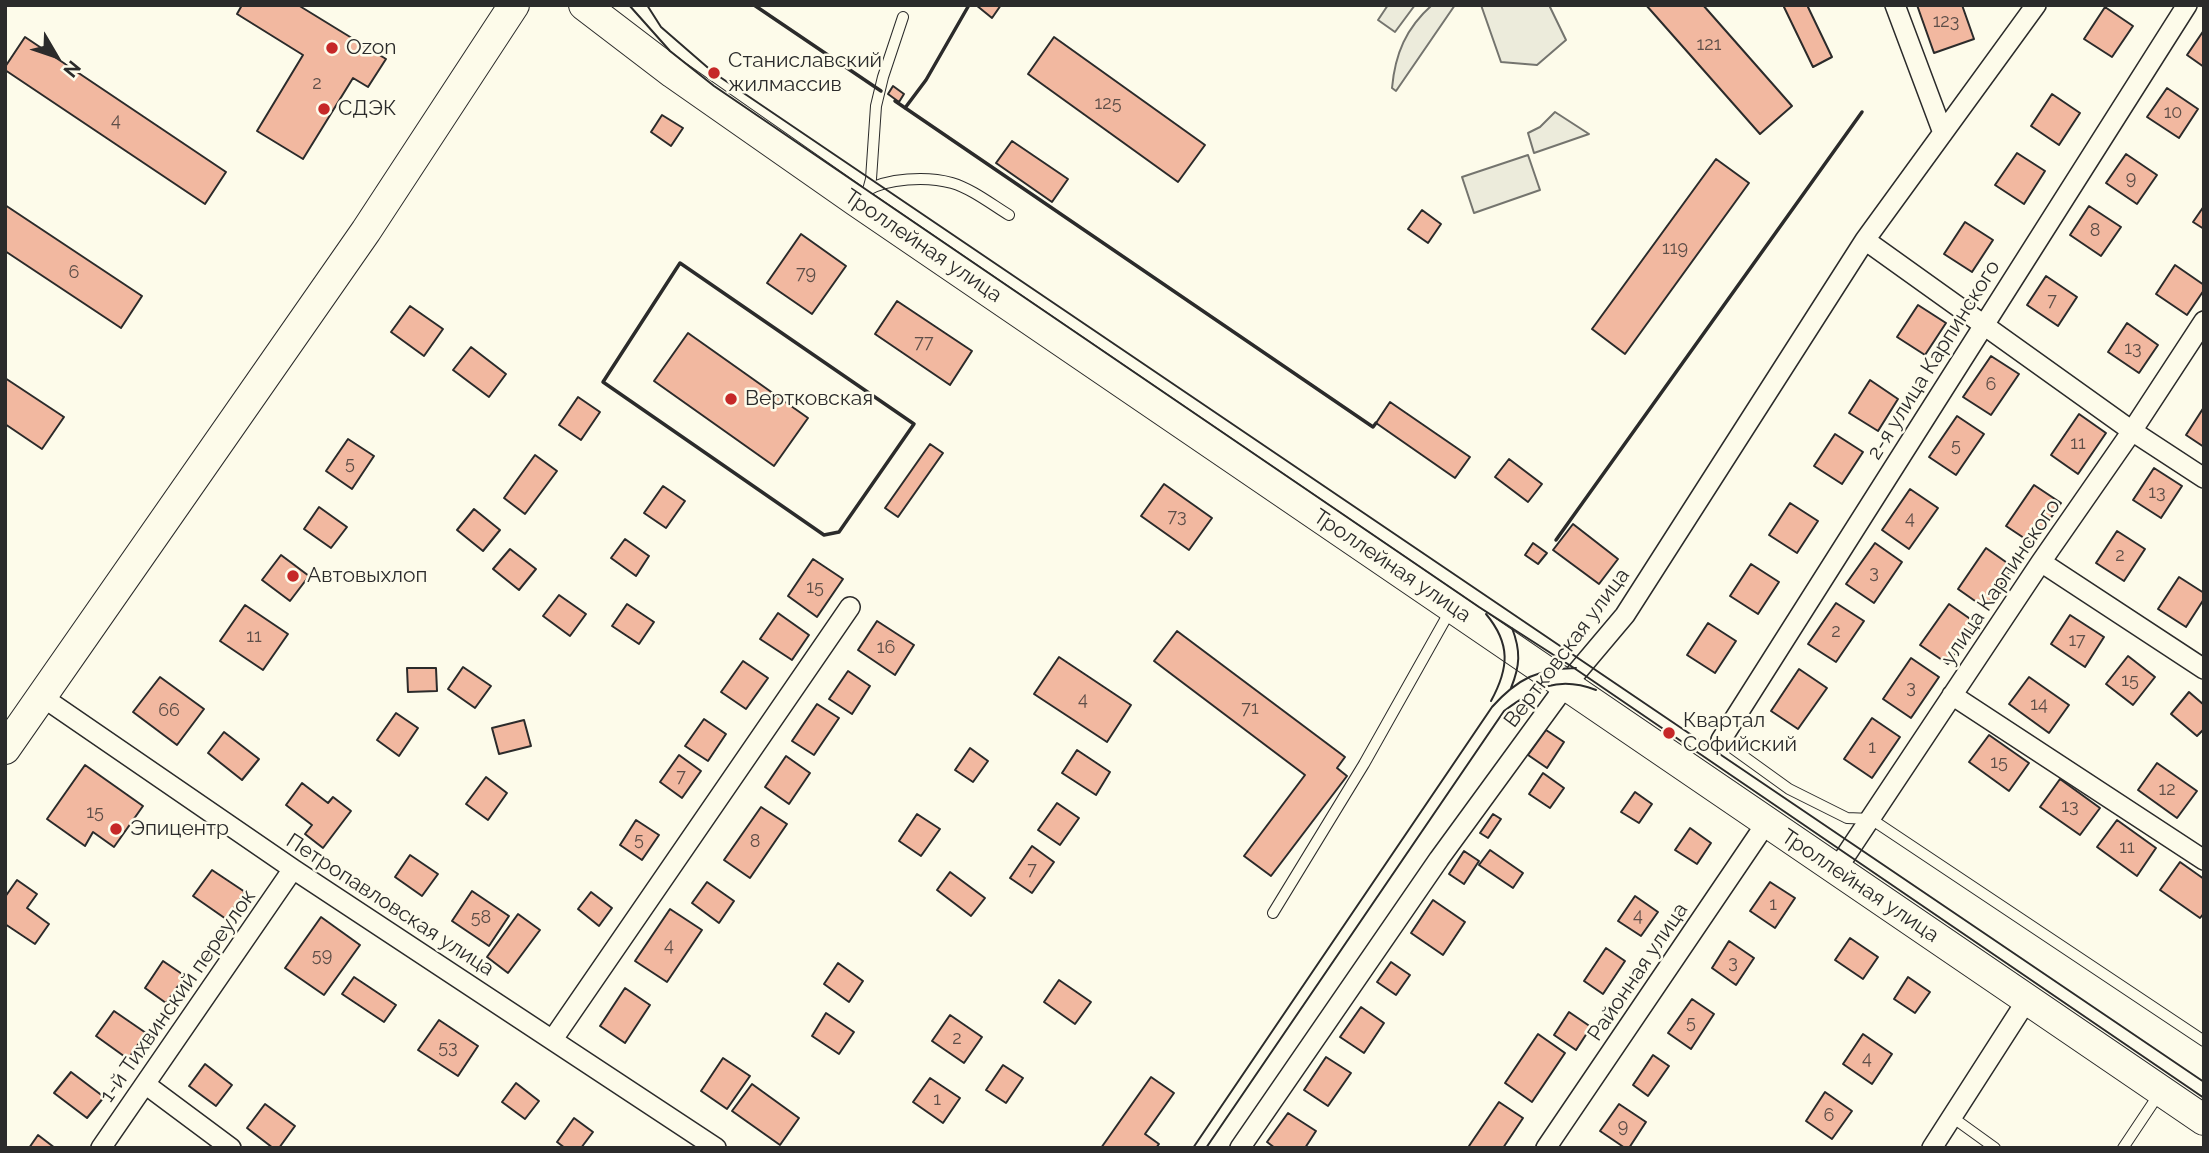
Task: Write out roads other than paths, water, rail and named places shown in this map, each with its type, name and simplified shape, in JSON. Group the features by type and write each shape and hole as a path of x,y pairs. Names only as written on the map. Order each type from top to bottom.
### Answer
{"main road":[{"path":"5,749 366,231 514,5"},
{"name":"Троллейная улица","path":"584,5 673,73 862,195 1452,607 2204,1120"}],"street":[{"path":"1895,5 1943,133"},
{"name":"Вертковская улица","path":"1240,1148 1439,859 1566,685 1625,615 1865,240 2036,5"},
{"name":"2-я улица Карпинского","path":"1720,740 2187,5"},
{"path":"1865,240 2132,431 2204,478"},
{"name":"улица Карпинского","path":"1836,870 2204,321"},
{"path":"2041,562 2204,668"},
{"path":"553,1038 850,607"},
{"path":"1952,695 2204,860"},
{"name":"Петропавловская улица","path":"41,696 293,869 716,1148"},
{"name":"Районная улица","path":"1546,1148 1767,822"},
{"name":"1-й Тихвинский переулок","path":"101,1148 293,869"},
{"path":"1932,1148 2027,1000"},
{"path":"145,1084 231,1148"}],"lane":[{"path":"862,195 871,179 876,106 903,17"},
{"path":"862,195 880,185 912,180 951,183 970,191 1009,215"},
{"path":"1273,913 1364,764 1452,607"},
{"path":"1720,740 1789,789 1847,818 1871,819 2204,1041"},
{"path":"2123,1148 2161,1091"},
{"path":"1952,1117 1996,1148"}],"tram line":[{"path":"629,5 670,51 714,86 2204,1098"},
{"path":"647,5 661,27 714,73 2204,1082"},
{"path":"1486,614 1500,636 1505,656 1501,678 1491,701"},
{"path":"1511,688 1518,658 1512,628"},
{"path":"1193,1148 1492,707 1529,677 1550,670 1576,668"},
{"path":"1206,1148 1504,711 1547,686 1570,684 1596,690"}],"place":[{"name":"Ozon","path":"332,48"},
{"name":"Станиславский жилмассив","path":"714,73"},
{"name":"СДЭК","path":"324,109"},
{"name":"Вертковская","path":"731,399"},
{"name":"Автовыхлоп","path":"293,576"},
{"name":"Квартал Софийский","path":"1669,733"},
{"name":"Эпицентр","path":"116,829"}]}
